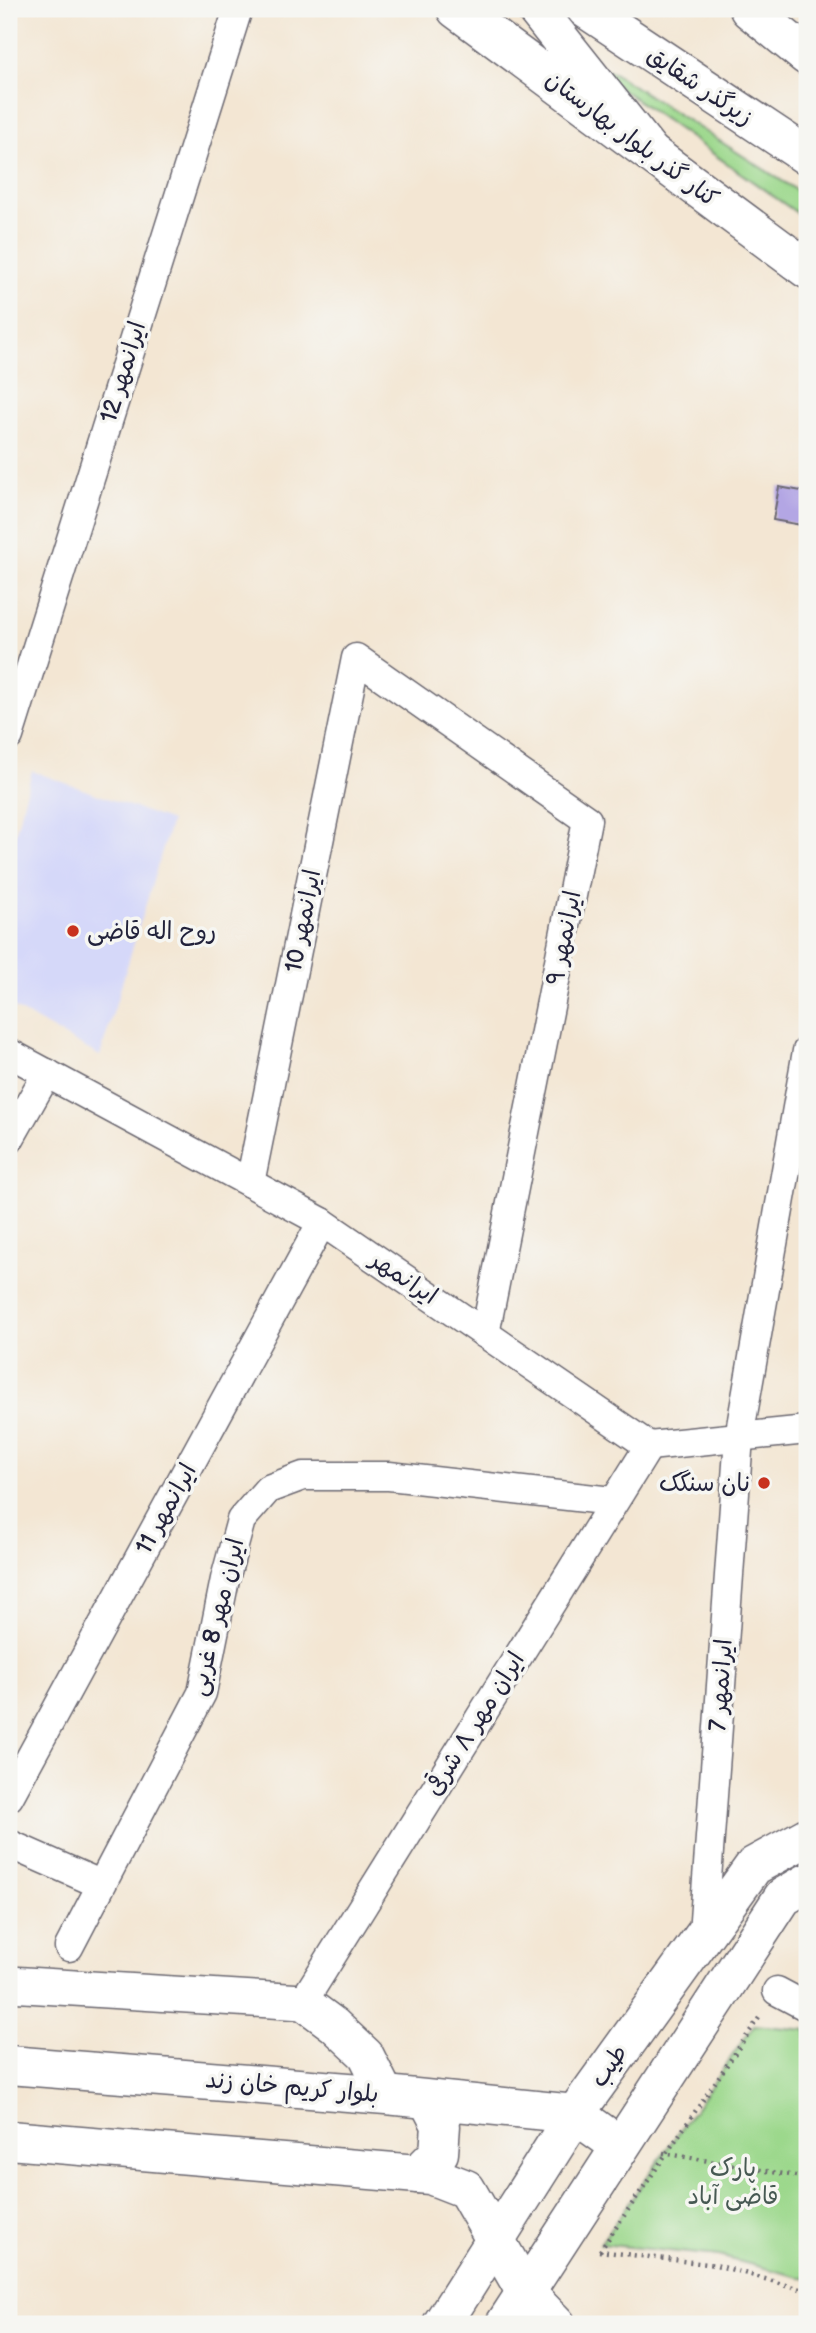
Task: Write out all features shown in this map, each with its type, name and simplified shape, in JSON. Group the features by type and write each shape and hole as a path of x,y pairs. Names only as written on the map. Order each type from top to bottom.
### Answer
{"main road":[{"name":"کنار گذر بلوار بهارستان","path":"456,9 807,270"},
{"path":"536,9 649,151"},
{"path":"749,9 807,55"},
{"name":"زیرگذر شقایق","path":"590,12 807,156"},
{"name":"طیب","path":"442,2324 575,2114 703,1934 754,1866 807,1837"},
{"path":"505,2324 745,1960 783,1897 807,1883"},
{"name":"بلوار کریم خان زند","path":"9,2065 386,2095 575,2114"},
{"path":"418,2174 439,2153 441,2125 429,2100"},
{"path":"575,2114 620,2146"},
{"path":"9,2140 430,2175 466,2189 526,2293 556,2324"}],"street":[{"name":"ایرانمهر 12","path":"9,736 238,9"},
{"name":"ایرانمهر 10","path":"250,1183 356,658"},
{"name":"ایرانمهر ۹","path":"356,658 587,820 485,1334"},
{"name":"ایرانمهر 7","path":"703,1934 739,1437 807,1051"},
{"name":"ایرانمهر","path":"9,1053 322,1222 649,1446"},
{"path":"9,1140 47,1073"},
{"name":"ایرانمهر 11","path":"9,1797 322,1222"},
{"path":"649,1446 807,1430"},
{"name":"ایران مهر ٨ شرقی","path":"303,2002 612,1501 649,1446"},
{"name":"ایران مهر 8 غربی","path":"69,1947 202,1693 225,1579 241,1520 268,1489 303,1476 388,1476 612,1501"},
{"path":"9,1844 100,1884"},
{"path":"9,1984 303,2002 334,2025 366,2055 386,2095"},
{"path":"777,1991 807,2007"}],"path":[{"path":"600,2251 777,1991"},
{"path":"620,2146 807,2178"},
{"path":"555,2246 716,2265 807,2291"}],"shaded area":[{"name":"روح اله قاضی","path":"32,771 171,821 100,1056 9,1005 9,857"}],"green space":[{"path":"609,70 807,197 807,220 603,76"},
{"name":"پارک قاضی آباد","path":"754,2025 807,2030 807,2279 718,2256 600,2244"}],"building":[{"path":"779,487 807,492 807,526 773,520"}],"place":[{"name":"روح اله قاضی","path":"73,931"},
{"name":"نان سنگک","path":"764,1483"}]}
